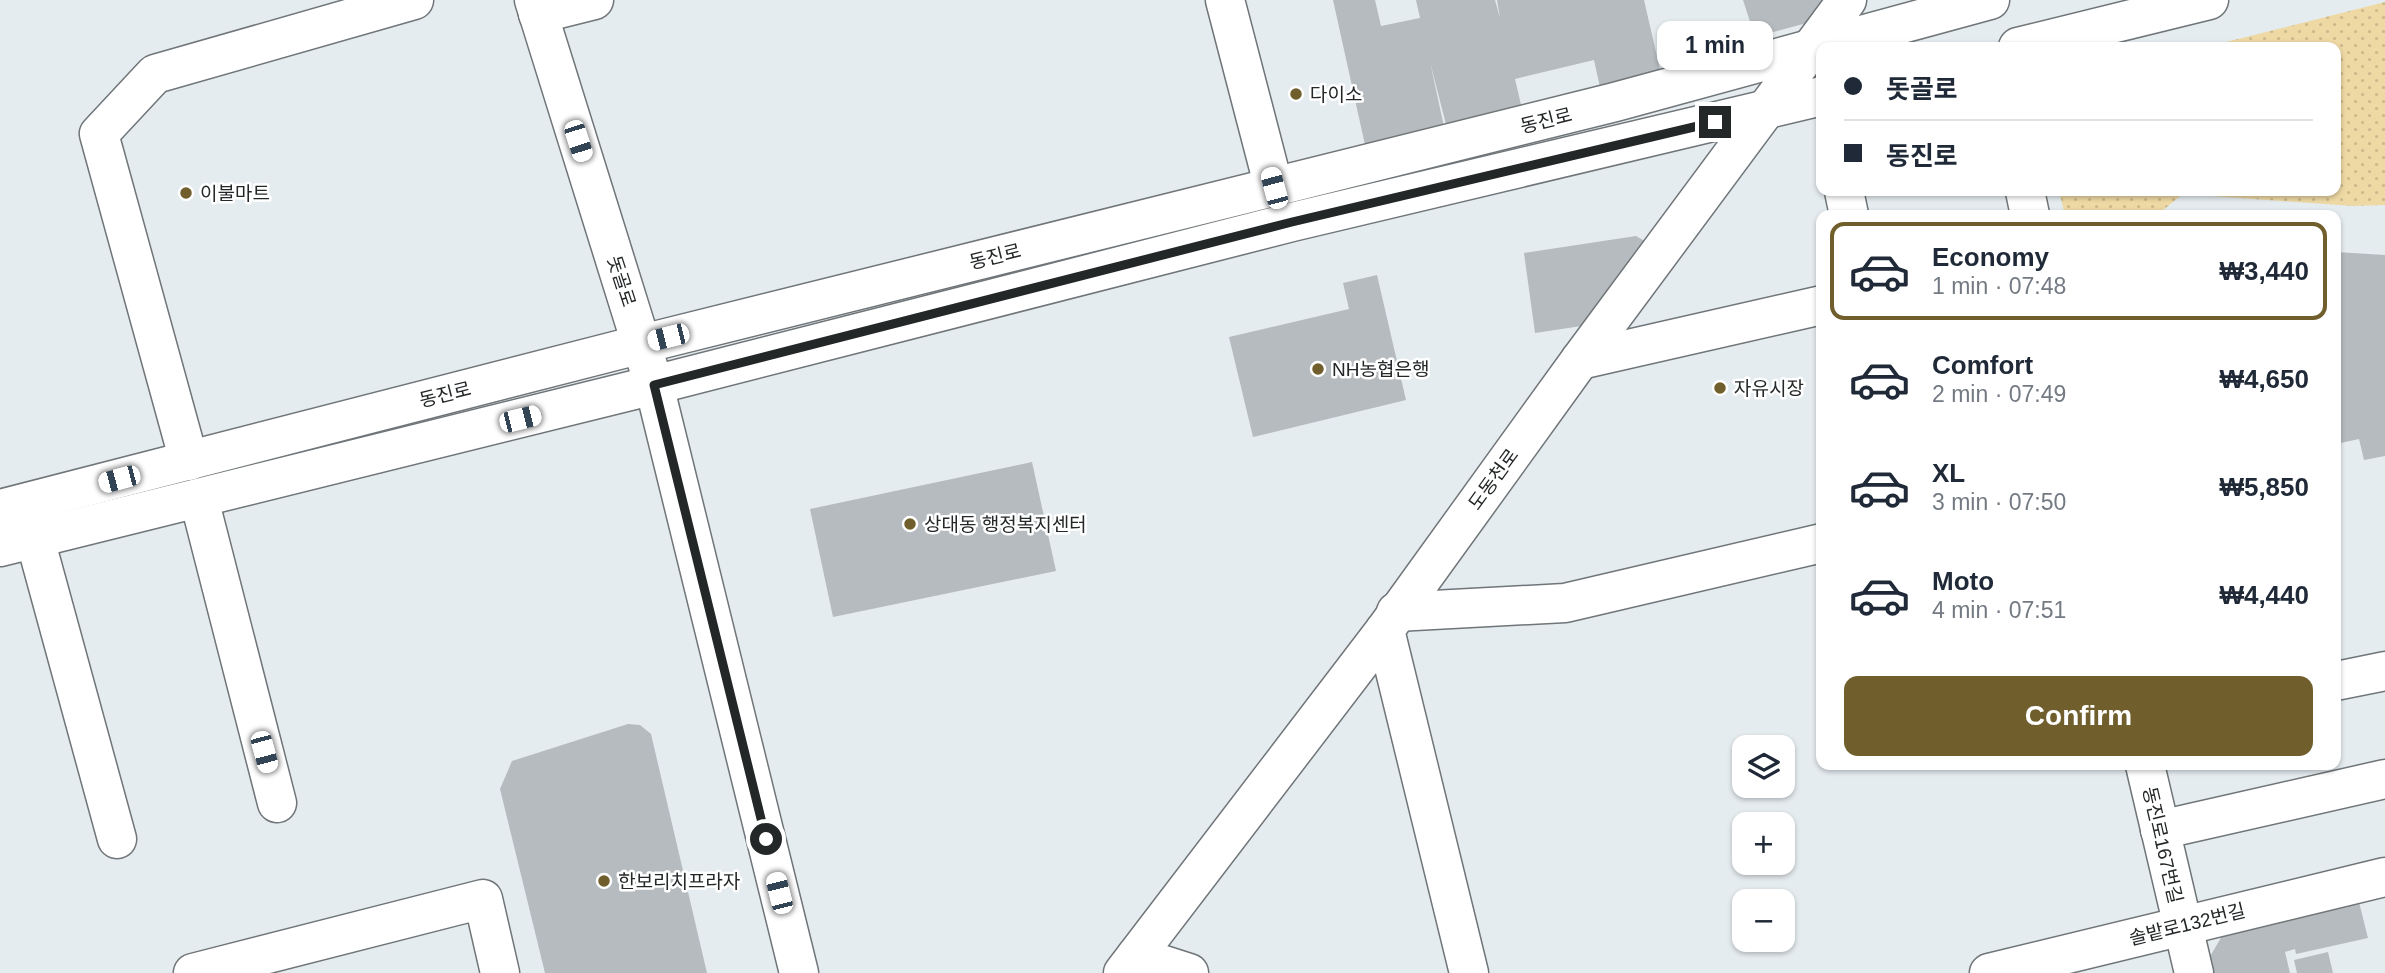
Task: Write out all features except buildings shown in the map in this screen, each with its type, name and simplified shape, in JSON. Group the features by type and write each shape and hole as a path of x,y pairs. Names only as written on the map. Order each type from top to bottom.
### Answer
{"street":[{"path":"189,461 99,134 155,74 414,0"},
{"path":"536,7 594,0"},
{"path":"1225,0 1274,188"},
{"name":"도동천로","path":"1154,968 1391,621 1580,360 1847,0"},
{"name":"동진로","path":"1841,42 1990,0"},
{"path":"2038,42 2209,0"},
{"name":"돗골로","path":"536,7 654,385 799,973"},
{"name":"동진로","path":"0,509 642,344 1274,188 1816,49"},
{"path":"117,839 17,543 654,385 1292,222 1816,97"},
{"path":"1580,360 1816,306"},
{"path":"199,499 277,803"},
{"path":"1469,973 1391,621 1565,603 1816,544"},
{"path":"2341,680 2385,671"},
{"name":"동진로167번길","path":"2146,770 2194,973"},
{"path":"2160,830 2385,779"},
{"name":"솔밭로132번길","path":"1989,973 2385,877"},
{"path":"193,973 483,899 500,973"}],"shaded area":[{"path":"2385,2 2385,205 2353,206 2211,196 2341,196 2341,42 2226,42"},
{"path":"2060,196 2181,196 2163,210 2064,210"}],"place":[{"name":"다이소","path":"1296,94"},
{"name":"이불마트","path":"186,193"},
{"name":"NH농협은행","path":"1318,369"},
{"name":"자유시장","path":"1720,388"},
{"name":"상대동 행정복지센터","path":"910,524"},
{"name":"한보리치프라자","path":"604,881"}],"route":[{"path":"766,839 654,385 1292,222 1715,122"}]}
